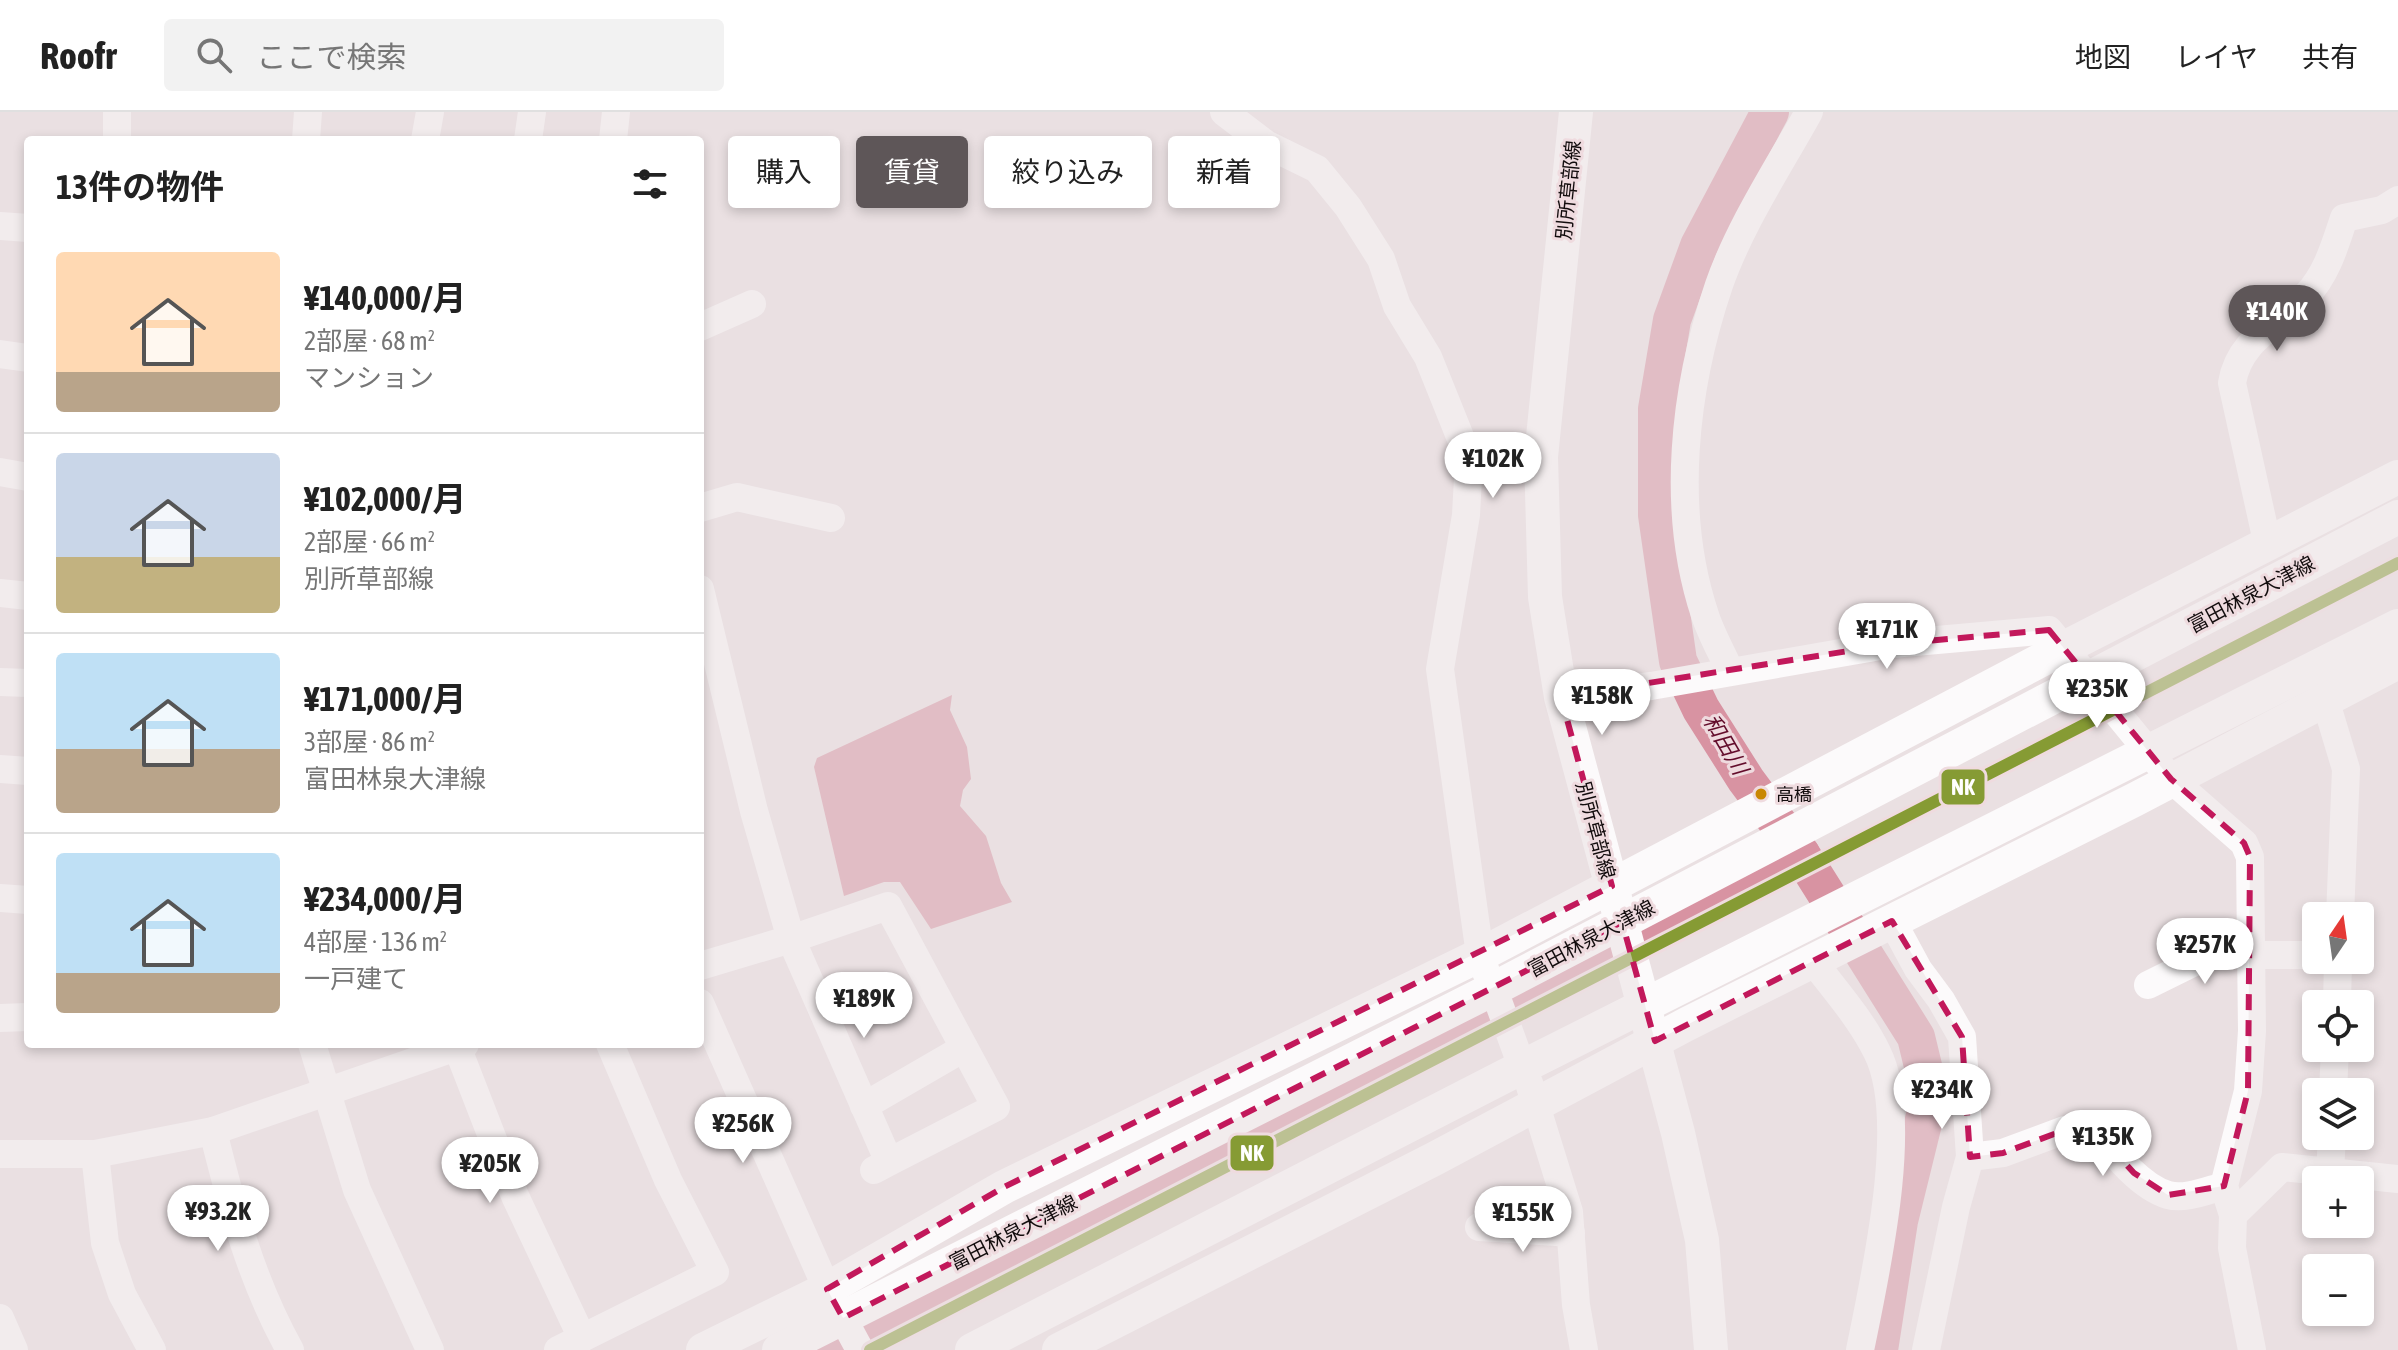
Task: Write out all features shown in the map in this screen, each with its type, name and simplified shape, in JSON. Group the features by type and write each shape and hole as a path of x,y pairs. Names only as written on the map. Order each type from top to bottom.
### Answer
{"main road":[{"name":"別所草部線","path":"1576,112 1539,498 1545,597 1561,697 1655,1041 1702,1240 1711,1350"},
{"path":"703,1350 831,1295 1004,1187 1492,978 1612,886 2064,648 2398,477"},
{"name":"富田林泉大津線","path":"779,1350 1492,978 2398,517"},
{"path":"972,1350 1528,1076 2398,626"},
{"path":"1059,1350 1528,1076 1655,1041 2398,662"}],"street":[{"path":"117,112 117,136"},
{"path":"306,136 308,112"},
{"path":"426,136 430,112"},
{"path":"529,136 532,112"},
{"path":"613,136 616,112"},
{"path":"1224,112 1266,144 1317,169 1348,207 1381,259 1397,306 1428,357 1469,459 1466,515 1440,669 1492,978 1528,1076 1569,1212 1576,1305 1584,1350"},
{"path":"1726,672 1705,616 1693,568 1686,499 1686,437 1694,381 1720,284 1744,229 1809,112"},
{"path":"2268,546 2232,383 2235,362 2254,338 2307,295 2329,263 2344,218 2382,210 2398,200"},
{"path":"0,226 24,228"},
{"path":"704,325 752,304"},
{"path":"0,354 24,357"},
{"path":"0,472 24,476"},
{"path":"704,507 737,497 831,518"},
{"path":"0,593 24,596"},
{"path":"704,605 754,811 791,939 864,1106 881,1166 996,1107 888,906 791,939 704,965"},
{"path":"1561,697 1651,686 1892,644 2049,630 2171,779 2244,843 2250,857 2248,1091 2224,1186 2233,1215 2232,1248 2252,1350"},
{"path":"0,682 24,683"},
{"path":"2325,699 2346,769 2341,902"},
{"path":"0,769 24,771"},
{"path":"0,898 24,900"},
{"path":"1890,922 1962,1037 1970,1157 1956,1207 1926,1350"},
{"path":"2148,985 2233,943 2251,949 2302,954"},
{"path":"1818,958 1879,1054 1888,1105 1893,1157 1860,1350"},
{"path":"704,1012 831,1295 860,1350"},
{"path":"0,1018 24,1017"},
{"path":"313,1048 357,1190 430,1350"},
{"path":"0,1154 95,1154 213,1131 450,1048"},
{"path":"460,1048 570,1344 715,1272 668,1180 612,1048"},
{"path":"864,1106 964,1048"},
{"path":"1970,1157 2003,1153 2065,1130 2098,1133 2134,1173 2168,1195 2184,1196 2224,1186"},
{"path":"213,1131 240,1240 267,1309 290,1350"},
{"path":"95,1154 105,1243 122,1294 152,1350"},
{"path":"2233,1215 2282,1167 2302,1169"},
{"path":"2374,1177 2398,1179"},
{"path":"1479,1227 1571,1233"},
{"path":"0,1318 14,1350"}],"highlighted area":[{"path":"2049,630 2171,779 2244,843 2250,857 2248,1091 2224,1186 2168,1195 2134,1173 2098,1133 2065,1130 2003,1153 1970,1157 1962,1037 1892,921 1655,1041 1622,922 843,1318 827,1289 1004,1187 1612,886 1561,697 1892,644"}],"shaded area":[{"path":"952,695 950,710 967,747 971,779 963,790 960,806 986,836 1001,883 1012,902 931,929 900,882 884,882 844,896 814,767 817,758"}],"waterway":[{"name":"和田川","path":"1770,112 1699,246 1672,320 1657,409 1657,515 1678,661 1701,709 1746,780 1801,854 1916,1037 1930,1095 1899,1221 1879,1350"},
{"path":"833,1350 1801,854"}],"transit line":[{"name":"NK","path":"870,1350 2398,563"}],"place":[{"name":"高橋","path":"1761,794"}]}
